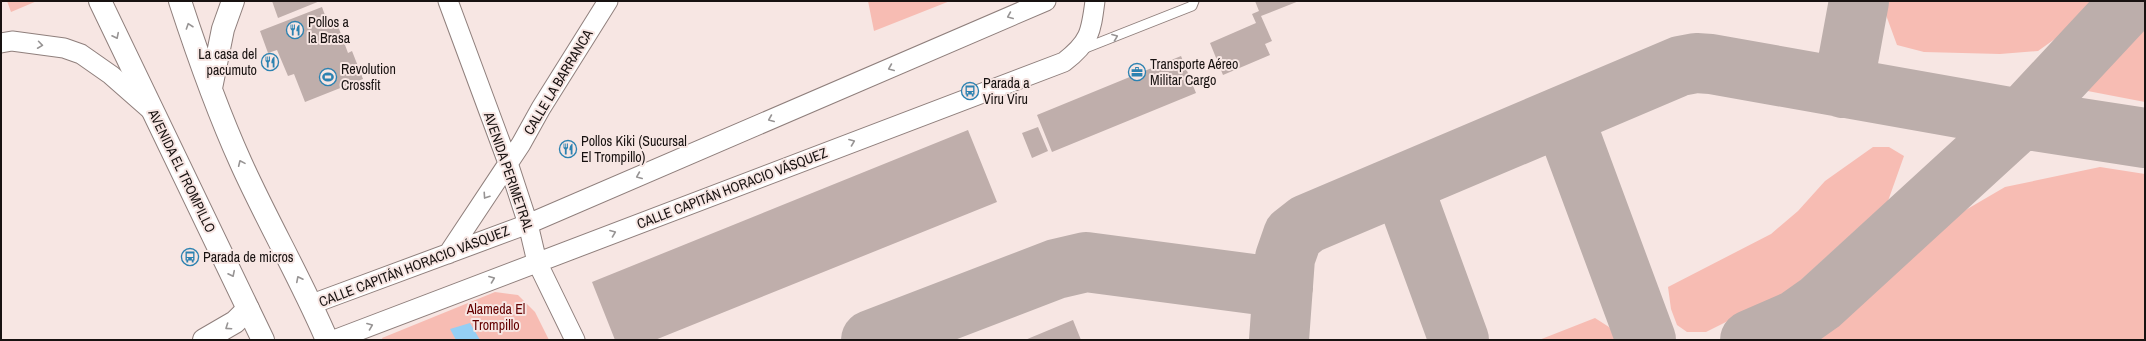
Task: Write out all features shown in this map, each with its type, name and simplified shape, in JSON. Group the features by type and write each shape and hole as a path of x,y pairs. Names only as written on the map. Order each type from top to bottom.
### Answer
{"main road":[{"name":"AVENIDA EL TROMPILLO","path":"100,1 263,340"},
{"path":"180,1 211,89 241,163 312,304 327,340"},
{"path":"211,89 223,29 233,1"},
{"path":"204,340 235,322 248,308"}],"street":[{"name":"AVENIDA PERIMETRAL","path":"448,1 508,163 528,224 537,262 575,340"},
{"name":"CALLE LA BARRANCA","path":"448,254 508,163 608,1"},
{"name":"CALLE CAPITÁN HORACIO VÁSQUEZ","path":"312,304 528,224 1046,1"},
{"name":"CALLE CAPITÁN HORACIO VÁSQUEZ","path":"334,340 1064,62 1078,51 1091,32 1095,1"},
{"path":"1,43 12,41 64,48 81,54 111,75 154,113"}],"lane":[{"path":"1078,51 1192,6 1194,1"}],"green space":[{"path":"7,1 37,1 11,12"},
{"path":"868,1 950,1 874,31"},
{"path":"1889,1 2091,1 2090,14 2038,51 2000,54 1924,52 1897,45 1886,15"},
{"path":"2145,14 2145,102 2072,88"},
{"path":"1873,147 1889,147 1904,156 1888,201 1790,290 1706,332 1687,332 1677,325 1671,309 1668,287 1771,234 1798,211 1825,181"},
{"path":"2100,167 2145,174 2145,340 1814,340 1841,321 1945,222 2005,187"},
{"name":"Alameda El Trompillo","path":"495,292 518,295 535,312 549,340 383,340 382,338"},
{"path":"1595,318 1609,327 1618,340 1539,340"}],"water":[{"path":"470,323 480,340 456,340 450,329"}],"building":[{"path":"272,1 320,1 278,18"},
{"path":"1255,1 1299,1 1261,16 1272,41 1265,44 1270,55 1223,75 1210,43 1256,23 1252,14 1259,11"},
{"path":"322,7 330,29 338,26 348,53 352,51 363,79 305,102 294,74 288,76 277,50 268,53 260,31"},
{"path":"1181,56 1196,93 1052,152 1037,115"},
{"path":"1038,127 1048,151 1032,158 1022,133"},
{"path":"968,130 997,202 655,340 615,340 592,282"},
{"path":"1073,320 1081,340 1025,340"}],"taxiway":[{"path":"1843,88 1859,1"},
{"path":"1750,340 1796,320 1820,303 2021,119 2131,1"},
{"path":"1279,340 1285,258 1293,235 1307,224 1680,66 1696,63 1711,64 2021,119 2145,138"},
{"path":"1563,116 1646,340"},
{"path":"1402,184 1459,340"},
{"path":"871,340 1056,269 1086,262 1283,288"}],"place":[{"name":"Pollos a la Brasa","path":"295,30"},
{"name":"La casa del pacumuto","path":"270,62"},
{"name":"Transporte Aéreo Militar Cargo","path":"1137,72"},
{"name":"Revolution Crossfit","path":"328,77"},
{"name":"Parada a Viru Viru","path":"970,91"},
{"name":"Pollos Kiki (Sucursal El Trompillo)","path":"568,149"},
{"name":"Parada de micros","path":"190,257"}]}
